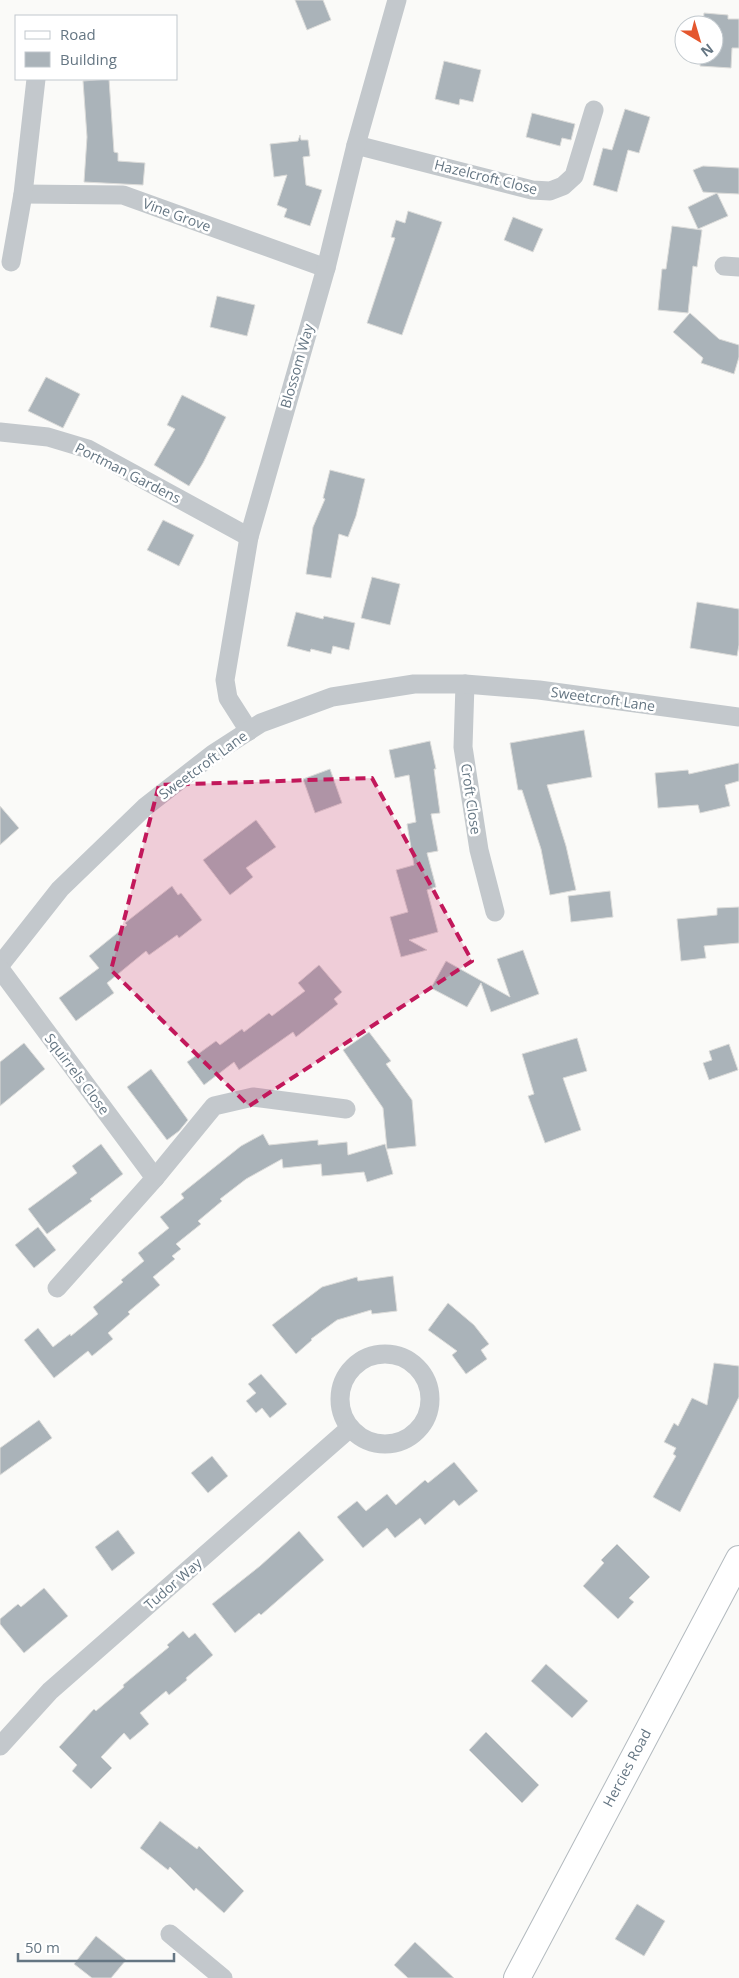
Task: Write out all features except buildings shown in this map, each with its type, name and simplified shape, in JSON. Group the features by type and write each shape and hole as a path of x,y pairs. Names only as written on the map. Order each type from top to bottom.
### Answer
{"street":[{"name":"Blossom Way","path":"249,731 228,698 225,680 249,537 326,268 356,144 397,0"},
{"path":"10,262 23,194 36,80"},
{"name":"Hazelcroft Close","path":"356,144 532,190 550,191 563,186 574,176 594,110"},
{"name":"Vine Grove","path":"23,194 123,195 326,268"},
{"name":"Portman Gardens","path":"0,432 7,431 48,437 88,449 249,537"},
{"name":"Sweetcroft Lane","path":"0,965 60,889 145,807 213,754 261,723 332,697 414,684 465,684 538,690 739,717"},
{"name":"Croft Close","path":"465,684 463,747 479,850 495,912"},
{"name":"Squirrels Close","path":"0,969 155,1178"},
{"path":"57,1288 155,1178 214,1106 254,1097 346,1109"},
{"path":"386,1354 411,1362 427,1380 430,1398 428,1415 419,1428 403,1440 388,1444 375,1443 361,1437 350,1428 342,1412 340,1397 345,1380 356,1364 369,1356 386,1354"},
{"name":"Tudor Way","path":"0,1746 50,1691 350,1428"},
{"name":"Hercies Road","path":"517,1978 739,1559"},
{"path":"170,1934 223,1978"}],"highlighted area":[{"path":"372,778 472,961 249,1106 111,970 159,785"}]}
